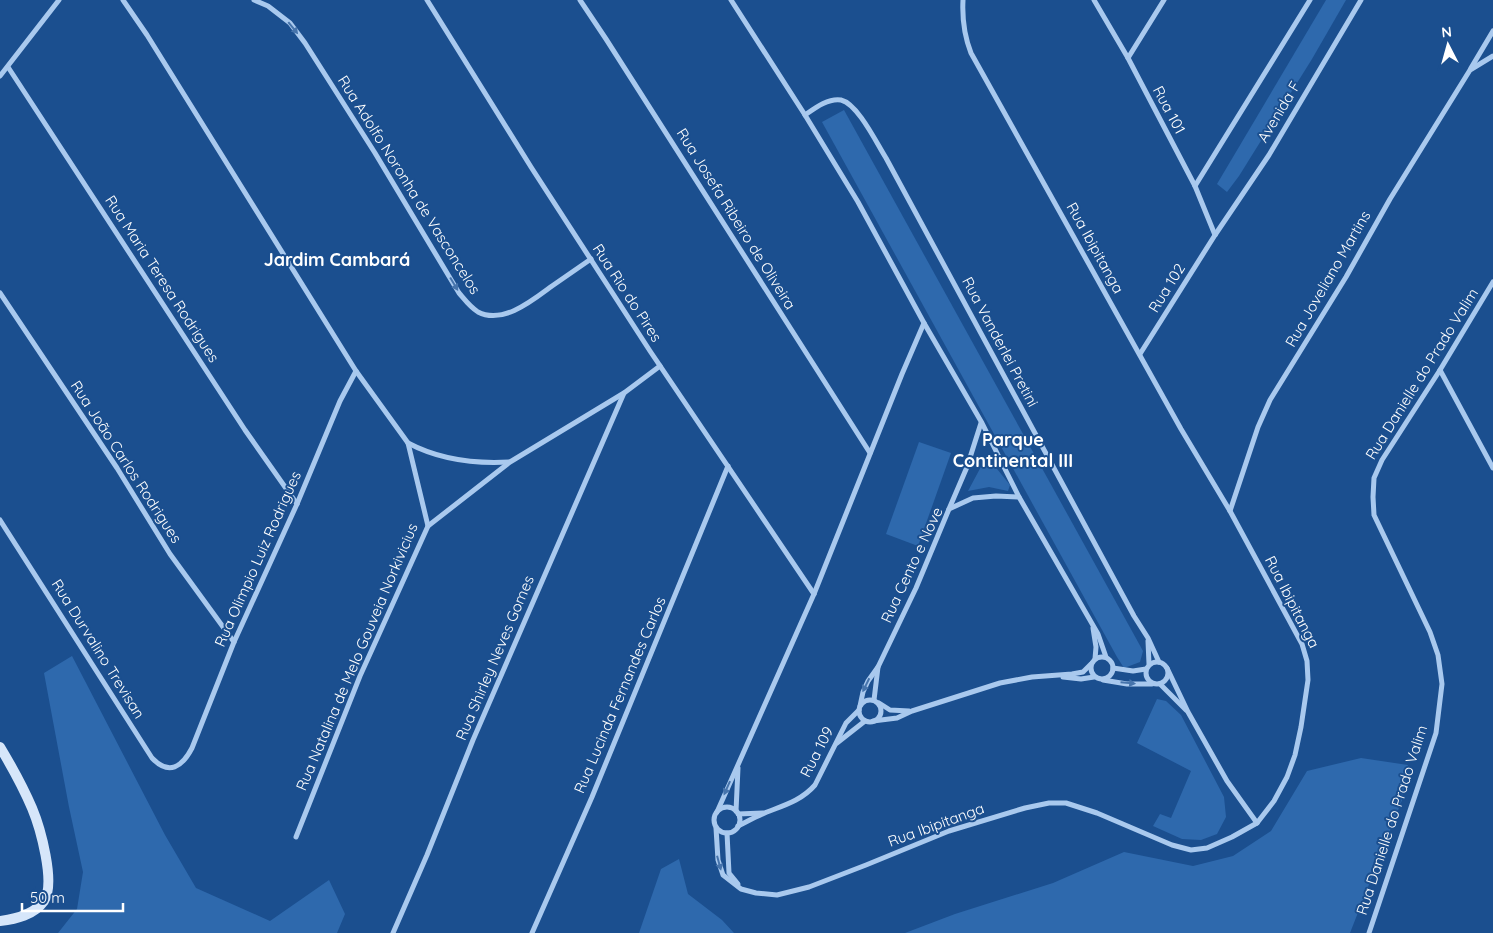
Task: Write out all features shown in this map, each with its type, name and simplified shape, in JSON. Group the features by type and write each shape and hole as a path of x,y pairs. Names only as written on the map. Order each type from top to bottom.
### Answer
{"main road":[{"path":"0,747 32,809 43,844 48,884 45,900 34,911 15,919 0,921"}],"street":[{"path":"0,76 59,0"},
{"name":"Rua Natalina de Melo Gouveia Norkivicius","path":"123,0 147,35 356,371 408,443 428,526 360,676 296,837"},
{"name":"Rua Adolfo Noronha de Vasconcelos","path":"254,0 268,6 290,23 305,43 468,305 480,313 494,315 508,313 523,307 591,259"},
{"name":"Rua Rio do Pires","path":"427,0 531,167 660,366 814,594"},
{"name":"Rua Josefa Ribeiro de Oliveira","path":"580,0 870,453"},
{"path":"731,0 858,202 924,323 982,423 1019,498 1098,634 1106,657 1113,664 1109,677 1100,679"},
{"name":"Rua Ibipitanga","path":"716,828 718,860 723,875 741,889 777,895 809,887 949,831 1025,808 1049,803 1066,803 1097,813 1172,845 1191,850 1207,848 1232,837 1256,823 1274,802 1287,778 1295,755 1302,727 1308,680 1307,661 1295,628 1230,511 1181,429 971,53 965,38 962,15 963,0"},
{"name":"Rua 101","path":"1094,0 1128,58 1195,186 1215,235"},
{"path":"1128,58 1164,0"},
{"path":"1195,186 1310,0"},
{"name":"Avenida F","path":"1215,235 1269,155 1361,0"},
{"name":"Rua Joveliano Martins","path":"1230,511 1258,427 1270,400 1493,31"},
{"name":"Rua Joveliano Martins","path":"1470,70 1493,56"},
{"name":"Rua Maria Teresa Rodrigues","path":"8,67 234,414 297,504"},
{"name":"Rua Vanderlei Pretini","path":"805,115 822,104 840,100 849,104 860,117 890,166 1129,607 1148,638"},
{"name":"Rua 102","path":"1140,354 1215,235"},
{"name":"Rua Danielle do Prado Valim","path":"1368,933 1436,733 1442,684 1438,655 1430,632 1374,515 1374,478 1382,460 1401,428 1440,370 1493,282"},
{"name":"Rua João Carlos Rodrigues","path":"0,293 117,468 170,554 234,642"},
{"path":"738,765 737,813 740,820 735,830 723,833 716,828 713,820 716,812 814,594 924,323"},
{"path":"428,526 510,462 624,393 660,366"},
{"path":"1440,370 1493,468"},
{"name":"Rua Olimpio Luiz Rodrigues","path":"186,759 234,642 297,504 330,422 356,371"},
{"name":"Rua Shirley Neves Gomes","path":"393,933 427,855 473,740 624,393"},
{"path":"949,509 967,467 982,423"},
{"path":"408,443 425,452 463,461 484,464 510,462"},
{"name":"Rua Lucinda Fernandes Carlos","path":"532,933 595,788 728,466"},
{"name":"Rua Cento e Nove","path":"878,667 916,588 949,509 973,498 996,496 1019,498"},
{"name":"Rua Durvalino Trevisan","path":"0,520 152,758 159,766 168,768 178,766 186,759"},
{"path":"912,711 890,710 868,699 863,701 859,708 861,718 865,720 873,721 896,718 912,711 1000,683 1032,677 1083,672 1094,659 1096,647 1093,625"},
{"path":"1148,638 1159,662"},
{"path":"1148,638 1150,664"},
{"path":"1094,659 1106,657"},
{"path":"1188,712 1157,684 1149,681 1146,676 1146,669 1150,664 1159,662 1168,668 1188,712 1227,781 1256,823"},
{"path":"1091,664 1091,671 1094,677"},
{"path":"873,721 881,714 881,708 876,702 878,667"},
{"name":"Rua 109","path":"738,826 766,812 792,803 808,794 815,785 846,723 859,708 868,681 878,667"},
{"path":"1113,668 1134,671 1146,669"},
{"path":"1056,675 1070,679 1094,677 1127,684 1157,684 1167,678 1168,668"},
{"path":"835,745 865,720"},
{"path":"716,812 728,807 737,813"},
{"name":"Rua 109","path":"737,813 766,812"},
{"path":"727,833 729,873 741,889"}],"shaded area":[{"path":"1326,0 1346,0 1312,59 1227,192 1217,184"},
{"path":"844,110 1143,651 1140,662 1124,668 1117,657 822,122"},
{"path":"919,442 951,453 918,546 886,534"},
{"path":"989,459 1010,485 1008,491 989,487 968,491 983,463"},
{"path":"72,656 165,835 196,888 270,921 329,880 345,914 337,933 58,933 77,909 83,872 44,673"},
{"path":"1157,699 1166,701 1181,715 1224,797 1226,817 1217,834 1201,840 1182,839 1153,826 1160,814 1171,818 1191,771 1137,743"},
{"path":"1361,758 1408,765 1402,800 1350,933 905,933 955,914 1053,883 1124,852 1193,866 1233,856 1271,831 1307,771"},
{"path":"679,859 688,894 722,920 734,933 639,933 661,869"}],"district":[{"name":"Jardim Cambará","path":"337,260"},
{"name":"Parque Continental III","path":"1013,450"}]}
